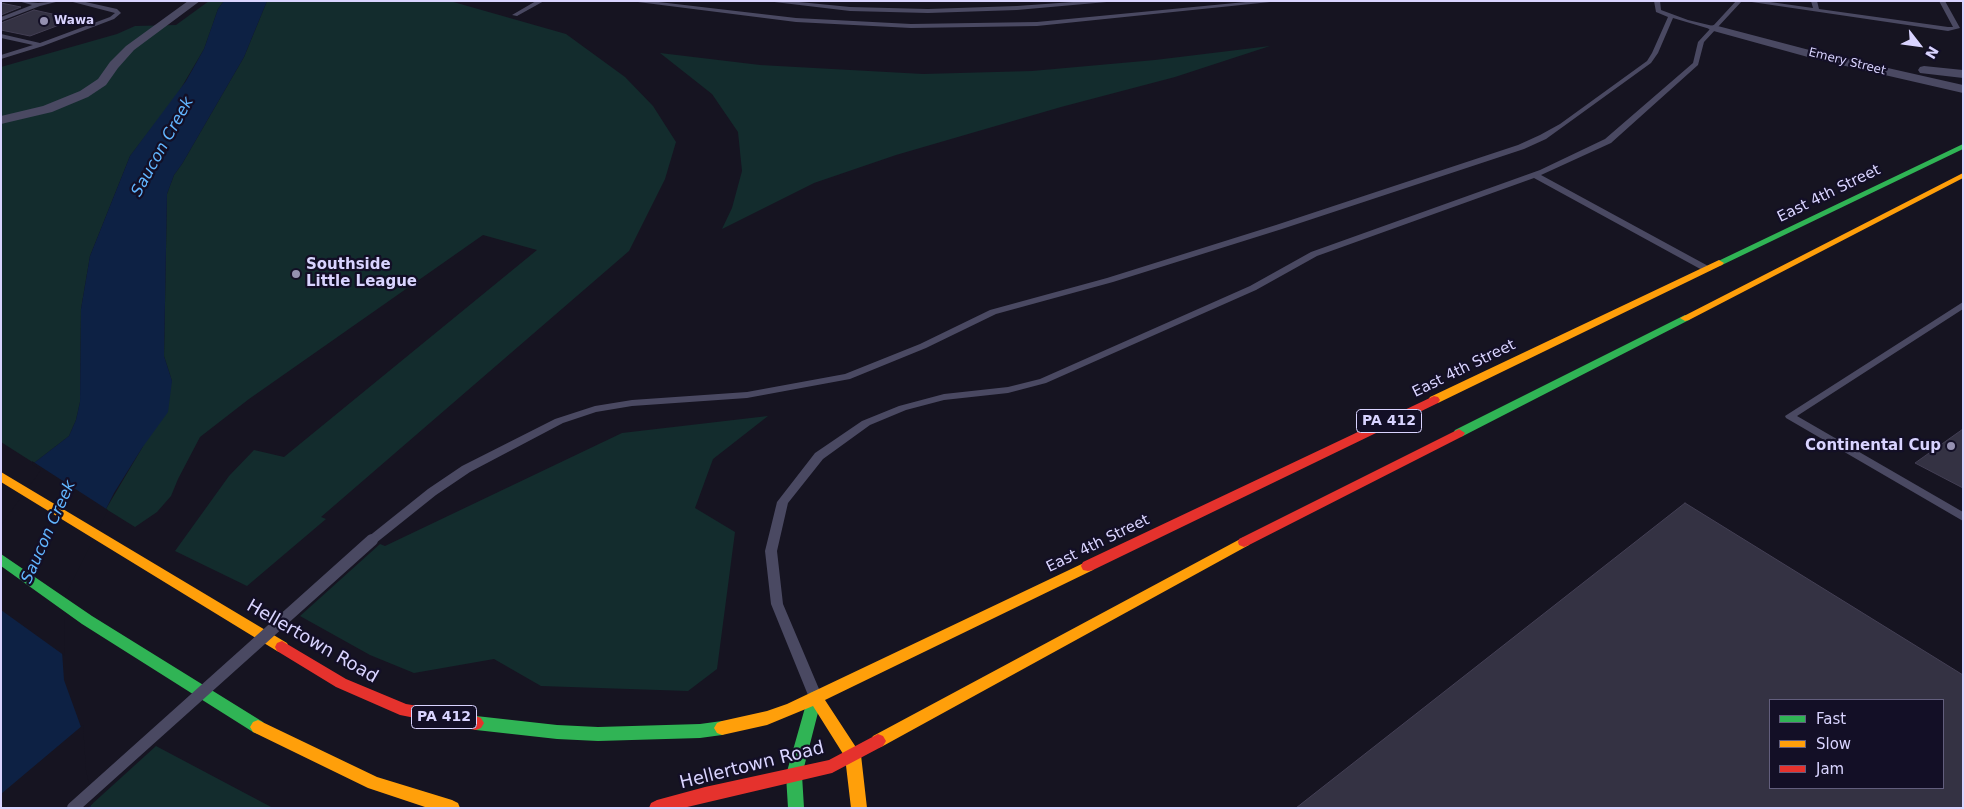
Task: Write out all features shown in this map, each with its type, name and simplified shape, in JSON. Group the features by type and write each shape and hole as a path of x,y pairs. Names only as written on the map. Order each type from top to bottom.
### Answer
{"main road":[{"name":"East 4th Street","path":"815,697 1963,146"},
{"name":"PA 412","path":"853,755 1212,558 1963,175"},
{"name":"Hellertown Road","path":"1,476 340,683 405,710 464,722 557,732 598,734 700,732 768,718 792,709 815,697"},
{"path":"1,559 87,620 255,725 374,783 452,808"},
{"path":"815,697 853,755 859,808"},
{"path":"796,808 794,775 815,697"},
{"name":"Hellertown Road","path":"657,808 705,794 832,766 853,755"},
{"path":"394,788 407,808"}],"street":[{"path":"1,120 47,109 84,94 102,82 114,65 130,48 196,1"},
{"name":"Emery Street","path":"1714,28 1791,47 1815,55 1963,81"},
{"path":"1923,75 1963,74"},
{"path":"1923,75 1963,96"},
{"name":"Emery Street","path":"1923,75 1963,89"}],"lane":[{"path":"21,1 38,5"},
{"path":"1,19 38,5 57,1"},
{"path":"1,57 41,45 112,18 118,13 117,11 72,1"},
{"path":"516,15 541,1"},
{"path":"633,1 796,20 911,26 1037,24 1277,1"},
{"path":"666,5 673,1"},
{"path":"769,1 850,9 928,11 1017,8 1115,1"},
{"path":"1658,1 1658,11 1714,28"},
{"path":"815,697 777,604 771,551 783,502 819,456 866,423 903,408 944,397 1008,390 1043,381 1253,288 1314,254 1535,175 1608,141 1696,64 1701,42 1739,1"},
{"path":"1748,1 1816,6"},
{"path":"1797,1 1948,29 1957,28 1942,1"},
{"path":"73,808 372,540 432,492 466,469 559,421 595,409 632,403 747,395 847,377 923,346 994,312 1117,278 1522,147 1543,137 1569,120 1648,62 1655,53 1671,16"},
{"path":"1,36 41,45"},
{"path":"1535,175 1707,269"},
{"path":"1963,304 1790,416 1963,517"}],"green space":[{"path":"209,1 224,1 218,9 204,49 177,95 130,156 90,256 81,309 80,402 76,420 69,436 34,463 1,442 1,67 117,34 135,26 176,25"},
{"name":"Southside Little League","path":"267,1 450,1 566,34 625,77 653,106 676,142 665,179 629,251 321,517 326,519 247,586 175,551 229,476 254,450 284,457 537,250 483,235 249,399 200,437 171,496 157,512 135,527 106,509 142,448 172,381 164,356 167,194 174,175 244,57"},
{"path":"1270,46 1175,77 1061,107 896,155 814,183 722,229 732,208 742,171 738,132 712,94 660,53 760,65 923,74 1032,71 1155,60"},
{"path":"768,416 713,459 695,508 735,532 717,669 688,691 541,686 494,659 414,673 370,655 300,616 380,544 385,546 622,433"},
{"path":"156,746 273,808 91,808 91,805"}],"water":[{"name":"Saucon Creek","path":"224,1 267,1 244,57 174,175 167,194 164,356 172,381 168,412 142,448 114,493 64,593 61,637 64,680 81,727 84,770 91,808 1,808 1,529 44,470 34,463 69,436 76,420 80,402 81,309 90,256 130,156 186,81 204,49 218,9"}],"pier":[{"path":"32,461 108,510 66,594 65,656 1,610 1,525 41,470 33,465"},
{"path":"83,725 86,770 93,803 88,808 1,808 1,794"}],"building":[{"name":"Wawa","path":"1,3 21,7 1,15"},
{"name":"Wawa","path":"34,10 75,19 30,36 1,30 1,23"},
{"name":"Continental Cup","path":"1963,429 1963,488 1915,463"},
{"path":"1685,503 1963,675 1963,808 1296,808"}],"traffic: fast":[{"path":"1719,263 1963,146"},
{"path":"1459,433 1685,318"},
{"path":"1,559 87,620 258,727"},
{"path":"796,808 794,775 815,697"},
{"path":"476,723 557,732 598,734 700,731 722,728"}],"traffic: slow":[{"path":"1685,318 1963,175"},
{"path":"1434,400 1719,263"},
{"path":"1,476 282,647"},
{"path":"878,741 1244,542"},
{"path":"722,728 767,718 792,709 1088,566"},
{"path":"815,697 853,755 859,808"},
{"path":"258,727 374,783 452,808"}],"traffic: jam":[{"path":"1088,566 1434,400"},
{"path":"1244,542 1459,433"},
{"path":"282,647 341,683 405,710 476,723"},
{"path":"657,808 705,794 832,766 878,741"}],"place":[{"name":"Wawa","path":"44,21"},
{"name":"Southside Little League","path":"296,274"},
{"name":"Continental Cup","path":"1951,446"}]}
